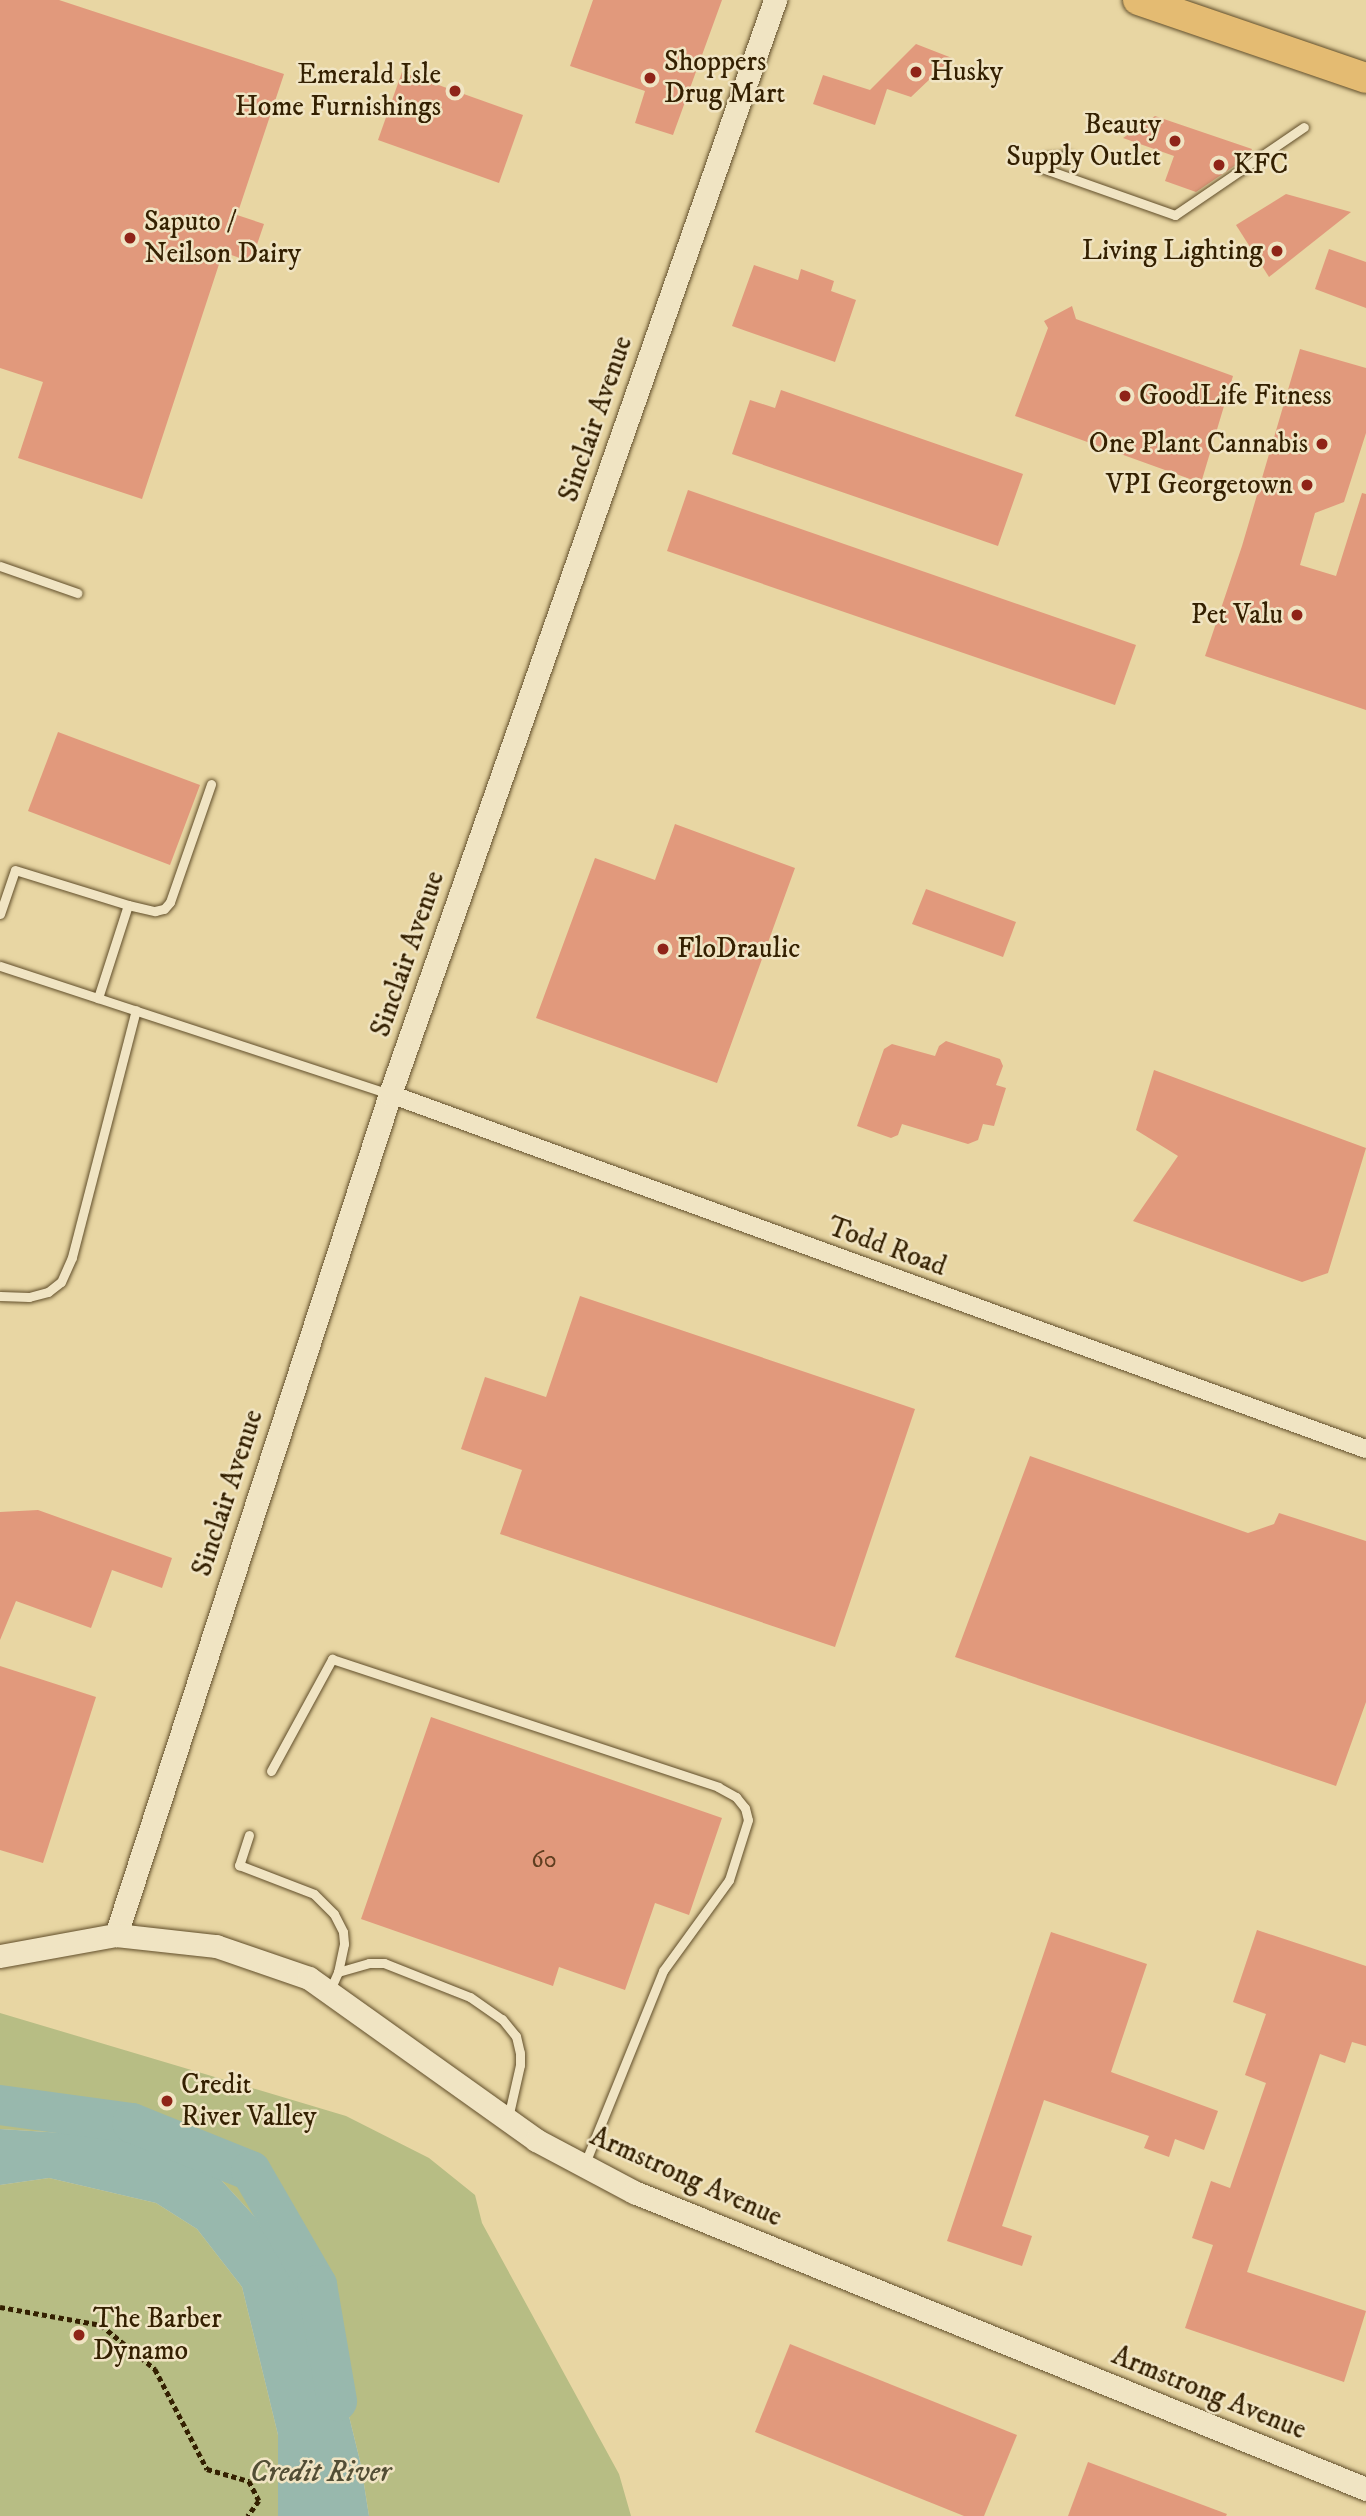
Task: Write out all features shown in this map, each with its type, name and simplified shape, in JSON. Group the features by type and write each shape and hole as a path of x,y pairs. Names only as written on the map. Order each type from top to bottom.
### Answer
{"main road":[{"path":"1138,0 1366,78"}],"street":[{"name":"Sinclair Avenue","path":"116,1935 390,1094 775,0"},
{"name":"Todd Road","path":"390,1094 1366,1449"},
{"name":"Armstrong Avenue","path":"0,1956 116,1935 216,1946 309,1978 334,1982 507,2120 536,2140 634,2192 1366,2489"}],"lane":[{"path":"1069,156 1045,158 1042,168 1175,215 1304,127"},
{"path":"0,566 77,593"},
{"path":"0,914 15,870 128,905 155,911 164,909 170,902 211,784"},
{"path":"98,998 128,905"},
{"path":"0,967 390,1094"},
{"path":"0,1296 29,1297 48,1292 61,1282 72,1257 135,1010"},
{"path":"271,1771 332,1659 718,1787 736,1797 745,1808 748,1820 729,1880 663,1971 584,2166"},
{"path":"249,1835 239,1865 314,1894 334,1914 343,1932 344,1944 334,1982"},
{"path":"334,1982 369,1963 384,1964 470,1997 502,2019 516,2036 520,2053 520,2065 507,2120"}],"path":[{"path":"0,2307 101,2325 155,2369 207,2469 249,2481 259,2501 248,2516"}],"green space":[{"path":"0,2013 346,2116 429,2158 475,2195 482,2223 619,2474 631,2516 369,2516 361,2465 336,2363 301,2293 255,2217 202,2159 144,2138 0,2129"},
{"path":"49,2178 156,2203 197,2229 242,2287 278,2435 278,2516 0,2516 0,2185"}],"water":[{"name":"Credit River","path":"0,2129 144,2138 202,2159 255,2217 301,2293 336,2363 361,2465 369,2516 278,2516 278,2435 242,2287 197,2229 156,2203 49,2178 0,2185"}],"building":[{"name":"Saputo / Neilson Dairy","path":"0,0 59,0 284,74 237,215 264,224 251,262 223,252 142,499 18,458 43,382 0,368"},
{"name":"Shoppers Drug Mart","path":"593,0 722,0 673,135 635,123 645,91 570,66"},
{"path":"916,44 952,58 911,97 887,89 875,125 813,104 823,75 870,90"},
{"path":"402,72 523,115 499,183 378,140"},
{"path":"1155,116 1252,149 1249,156 1196,192 1165,181 1174,156 1123,138"},
{"name":"Living Lighting","path":"1286,194 1351,212 1269,277 1236,225"},
{"path":"1329,249 1366,262 1366,308 1315,289"},
{"path":"754,265 798,280 801,269 834,281 831,291 856,300 835,362 732,326"},
{"name":"GoodLife Fitness","path":"1072,306 1076,319 1233,376 1201,483 1015,416 1048,328 1044,321"},
{"path":"1300,349 1366,368 1366,433 1344,502 1315,513 1300,565 1336,576 1362,493 1366,494 1366,710 1205,656 1242,546"},
{"path":"781,390 1023,474 998,546 732,454 750,400 775,408"},
{"path":"688,490 1136,645 1115,705 667,551"},
{"path":"58,732 200,785 170,865 28,811"},
{"name":"FloDraulic","path":"675,824 795,868 717,1083 536,1018 595,858 655,880"},
{"path":"926,889 1016,922 1003,957 912,924"},
{"path":"946,1041 1000,1059 1003,1066 996,1085 1006,1088 994,1126 983,1124 978,1140 968,1144 902,1124 898,1135 891,1138 857,1126 884,1049 892,1044 935,1056 939,1046"},
{"path":"1154,1070 1366,1148 1328,1273 1302,1282 1133,1221 1178,1156 1136,1130"},
{"path":"580,1296 915,1409 835,1647 500,1534 522,1470 461,1449 485,1377 546,1397"},
{"path":"1030,1456 1248,1533 1274,1524 1279,1513 1366,1541 1366,1702 1336,1786 955,1657"},
{"path":"38,1510 172,1558 162,1588 112,1570 91,1628 16,1601 0,1640 0,1512"},
{"path":"0,1666 96,1697 43,1863 0,1850"},
{"path":"431,1717 722,1818 689,1915 655,1903 625,1990 559,1967 553,1986 361,1919"},
{"path":"1257,1930 1366,1966 1366,2046 1352,2042 1345,2063 1320,2054 1247,2272 1366,2311 1344,2382 1185,2328 1213,2245 1192,2238 1211,2181 1230,2188 1266,2083 1245,2075 1266,2014 1233,2002"},
{"path":"1051,1932 1147,1964 1111,2072 1218,2111 1204,2150 1175,2139 1169,2157 1144,2148 1149,2136 1044,2100 1002,2226 1032,2236 1022,2266 947,2241"},
{"path":"790,2344 1017,2435 984,2516 964,2516 755,2432"},
{"path":"1088,2462 1227,2514 1068,2516"}],"waterway":[{"name":"Credit River","path":"0,2105 132,2123 251,2171 317,2285 337,2401"}],"place":[{"name":"Husky","path":"916,72"},
{"name":"Shoppers Drug Mart","path":"650,78"},
{"name":"Emerald Isle Home Furnishings","path":"455,91"},
{"name":"Beauty Supply Outlet","path":"1175,141"},
{"name":"KFC","path":"1219,165"},
{"name":"Saputo / Neilson Dairy","path":"130,238"},
{"name":"Living Lighting","path":"1277,251"},
{"name":"GoodLife Fitness","path":"1125,396"},
{"name":"One Plant Cannabis","path":"1322,444"},
{"name":"VPI Georgetown","path":"1307,485"},
{"name":"Pet Valu","path":"1297,615"},
{"name":"FloDraulic","path":"663,949"},
{"name":"Credit River Valley","path":"167,2101"},
{"name":"The Barber Dynamo","path":"79,2335"}]}
